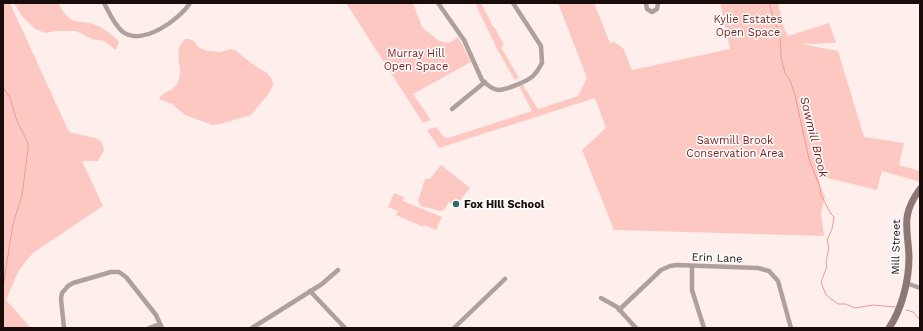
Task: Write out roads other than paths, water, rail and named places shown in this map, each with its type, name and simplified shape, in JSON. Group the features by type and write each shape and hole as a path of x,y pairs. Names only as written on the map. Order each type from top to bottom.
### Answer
{"street":[{"path":"104,3 120,29 126,34 137,36 154,32 170,23 180,15 190,3"},
{"path":"438,3 464,40 480,75 492,88 498,90 523,82 532,77 542,63 541,46 513,3"},
{"path":"646,3 647,9 652,12 657,9 658,3"},
{"path":"452,109 485,82"},
{"name":"Mill Street","path":"889,328 898,310 906,283 909,257 906,218 911,204 920,189"},
{"name":"Erin Lane","path":"619,310 663,269 675,265 758,268 768,271 778,281 791,328"},
{"path":"692,266 692,290 704,328"},
{"path":"252,328 322,284 338,270"},
{"path":"64,328 61,301 65,289 73,283 113,271 126,277 155,314 161,326 149,328"},
{"path":"455,328 505,279"},
{"path":"906,283 920,288"},
{"path":"310,291 345,328"},
{"path":"601,298 611,303 636,328"}],"waterway":[{"name":"Sawmill Brook","path":"769,3 775,23 780,33 781,57 785,73 790,80 795,95 809,159 820,187 821,195 834,217 832,229 827,240 829,248 826,262 827,266 821,282 826,295 838,304 846,304 855,308 873,305 895,307"},
{"path":"3,87 10,98 17,121 28,143 22,195 13,224 3,287"},
{"name":"Sawmill Brook","path":"906,310 913,312 920,320"}],"place":[{"name":"Fox Hill School","path":"456,204"}],"park label":[{"name":"Kylie Estates Open Space","path":"748,25"},
{"name":"Murray Hill Open Space","path":"416,59"},
{"name":"Sawmill Brook Conservation Area","path":"735,146"}]}
